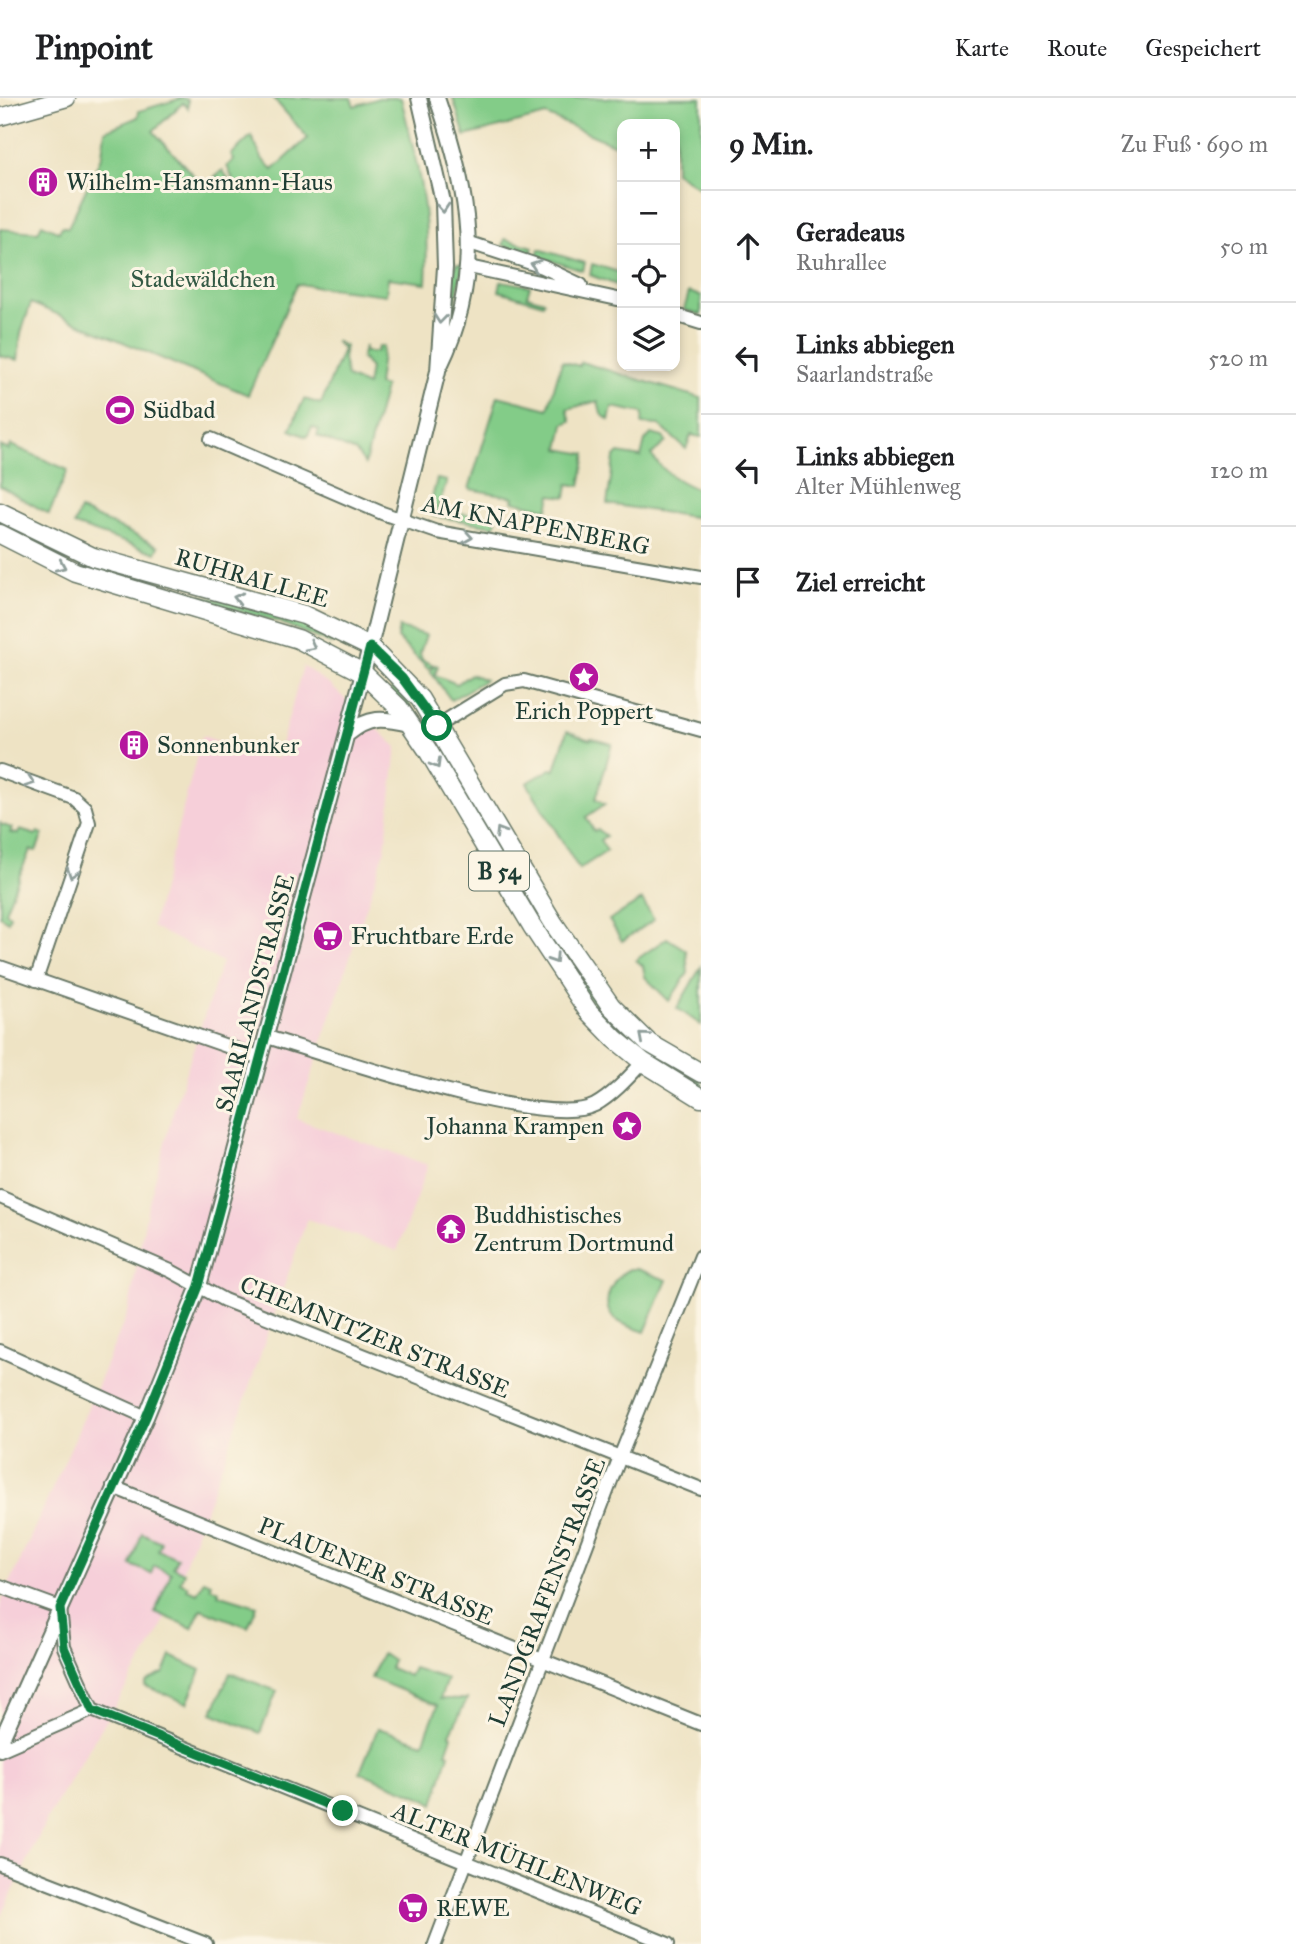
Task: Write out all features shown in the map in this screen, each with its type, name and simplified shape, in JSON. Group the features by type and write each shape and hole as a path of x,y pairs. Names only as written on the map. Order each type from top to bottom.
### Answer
{"main road":[{"path":"0,117 67,98"},
{"name":"RUHRALLEE","path":"0,512 93,557 304,615 370,647 402,678 437,726 559,932 611,1006 649,1043 701,1073"},
{"name":"RUHRALLEE","path":"0,534 75,572 298,639 363,673 399,708 588,1011 615,1039 643,1062 701,1098"}],"street":[{"name":"SAARLANDSTRASSE","path":"0,1743 146,1417 199,1286 348,734 438,370 445,245 441,186 419,98"},
{"name":"SAARLANDSTRASSE","path":"437,98 460,174 470,243 469,267 453,340 438,370"},
{"path":"445,245 470,243 543,267 597,292"},
{"path":"445,245 469,267 597,292 617,298"},
{"path":"680,317 701,323"},
{"name":"AM KNAPPENBERG","path":"211,439 402,520 437,532 701,577"},
{"path":"437,726 505,684 518,680 701,730"},
{"path":"348,734 361,723 373,719 409,724"},
{"path":"0,771 74,798 85,808 89,823 36,980"},
{"path":"0,967 261,1058"},
{"path":"267,1037 463,1096 536,1108 573,1110 594,1105 643,1062"},
{"name":"CHEMNITZER STRASSE","path":"0,1197 199,1286 224,1300 701,1489"},
{"name":"LANDGRAFENSTRASSE","path":"435,1944 620,1457 701,1256"},
{"path":"0,1351 146,1417"},
{"name":"PLAUENER STRASSE","path":"113,1487 701,1724"},
{"path":"0,1586 60,1608"},
{"name":"SAARLANDSTRASSE","path":"60,1608 64,1647 92,1710"},
{"path":"0,1750 92,1710"},
{"name":"ALTER MÜHLENWEG","path":"92,1710 668,1944"},
{"path":"0,1864 206,1944"}],"shaded area":[{"path":"303,666 330,685 397,747 385,850 297,1119 428,1165 397,1251 307,1219 228,1449 160,1631 49,1815 0,1919 0,1605 128,1312 147,1210 174,1108 222,962 152,927 202,736 277,759"}],"green space":[{"name":"Stadewäldchen","path":"182,98 188,100 188,108 183,103 153,131 204,187 223,170 230,183 234,182 227,166 234,160 231,155 251,136 263,160 273,170 308,138 273,98 351,98 354,106 379,98 401,98 424,210 426,283 388,278 386,295 297,284 248,395 31,303 21,333 18,360 0,356 0,229 38,232 42,224 59,232 62,226 68,228 102,155 105,131 138,117 139,111"},
{"path":"453,98 701,98 701,189 680,175 680,119 617,119 617,146 546,115 465,136"},
{"path":"505,239 533,247 531,254 503,245"},
{"path":"539,249 585,263 583,271 537,256"},
{"path":"456,264 463,265 447,339 451,279"},
{"path":"592,264 617,272 617,285 590,275"},
{"path":"501,281 530,286 527,296 544,301 543,304 499,291"},
{"path":"689,292 701,296 701,315 684,310"},
{"path":"335,341 345,346 343,359 347,377 367,386 370,368 361,357 365,346 365,352 377,352 378,346 383,346 378,385 385,387 365,464 356,452 317,436 319,430 312,427 307,437 290,430 304,399 321,404 343,349"},
{"path":"562,361 579,366 581,362 701,398 701,437 691,435 686,449 659,425 642,424 643,413 612,407 609,420 601,414 598,401 567,409 571,421 564,424 559,449 586,454 580,486 568,484 566,497 551,495 548,509 513,501 514,497 469,489 498,396 548,409"},
{"path":"651,434 663,437 666,442 651,455 656,461 679,481 701,490 701,518 607,504 614,458 619,453 641,457 645,441"},
{"path":"11,445 68,470 49,514 0,486 0,446 9,450"},
{"path":"437,479 447,481 437,510 496,518 495,526 433,516 429,509"},
{"path":"80,510 159,546 156,553 74,525"},
{"path":"0,519 62,552 148,581 146,587 87,568 0,526"},
{"path":"151,582 301,621 333,635 331,644 279,622 149,587"},
{"path":"399,628 426,635 420,653 422,660 434,665 428,669 397,638"},
{"path":"436,665 435,675 457,684 471,674 485,680 451,700 430,671"},
{"path":"394,685 433,736 486,822 480,826 391,690"},
{"path":"567,731 590,740 591,738 612,744 596,799 605,804 586,817 594,831 598,830 606,836 600,840 607,851 579,869 527,783 551,769 555,770"},
{"path":"0,824 12,828 10,833 18,834 20,830 36,835 38,832 43,834 36,851 30,850 7,906 5,912 10,915 8,921 0,916"},
{"path":"488,825 572,964 567,968 481,829"},
{"path":"642,900 654,920 622,941 609,920"},
{"path":"667,938 686,950 688,973 669,1001 645,977 643,966 636,960"},
{"path":"701,967 701,1025 677,1008"},
{"path":"574,968 701,1081 701,1088 644,1052 612,1023 569,972"},
{"path":"630,1269 667,1280 645,1332 620,1322 609,1311 610,1290 619,1277"},
{"path":"142,1533 161,1542 158,1550 177,1558 173,1567 184,1572 180,1582 188,1586 187,1589 197,1593 204,1580 219,1591 218,1594 257,1606 248,1627 201,1609 192,1628 155,1612 171,1573 154,1566 151,1574 131,1565"},
{"path":"382,1653 393,1661 390,1668 409,1676 413,1668 447,1679 440,1699 467,1699 450,1734 452,1736 446,1753 449,1754 434,1804 360,1772 378,1728 423,1743 438,1705 371,1678"},
{"path":"171,1656 201,1670 187,1703 145,1686 147,1681 164,1673"},
{"path":"230,1673 277,1691 260,1733 212,1713"}],"place":[{"name":"Wilhelm-Hansmann-Haus","path":"43,182"},
{"name":"Südbad","path":"120,410"},
{"name":"Erich Poppert","path":"584,677"},
{"name":"Sonnenbunker","path":"134,745"},
{"name":"Fruchtbare Erde","path":"328,936"},
{"name":"Johanna Krampen","path":"627,1126"},
{"name":"Buddhistisches Zentrum Dortmund","path":"451,1229"},
{"name":"REWE","path":"413,1908"}],"route":[{"path":"343,1811 92,1710 64,1647 60,1608 146,1417 199,1286 370,647 397,672 420,699 437,726"}]}
